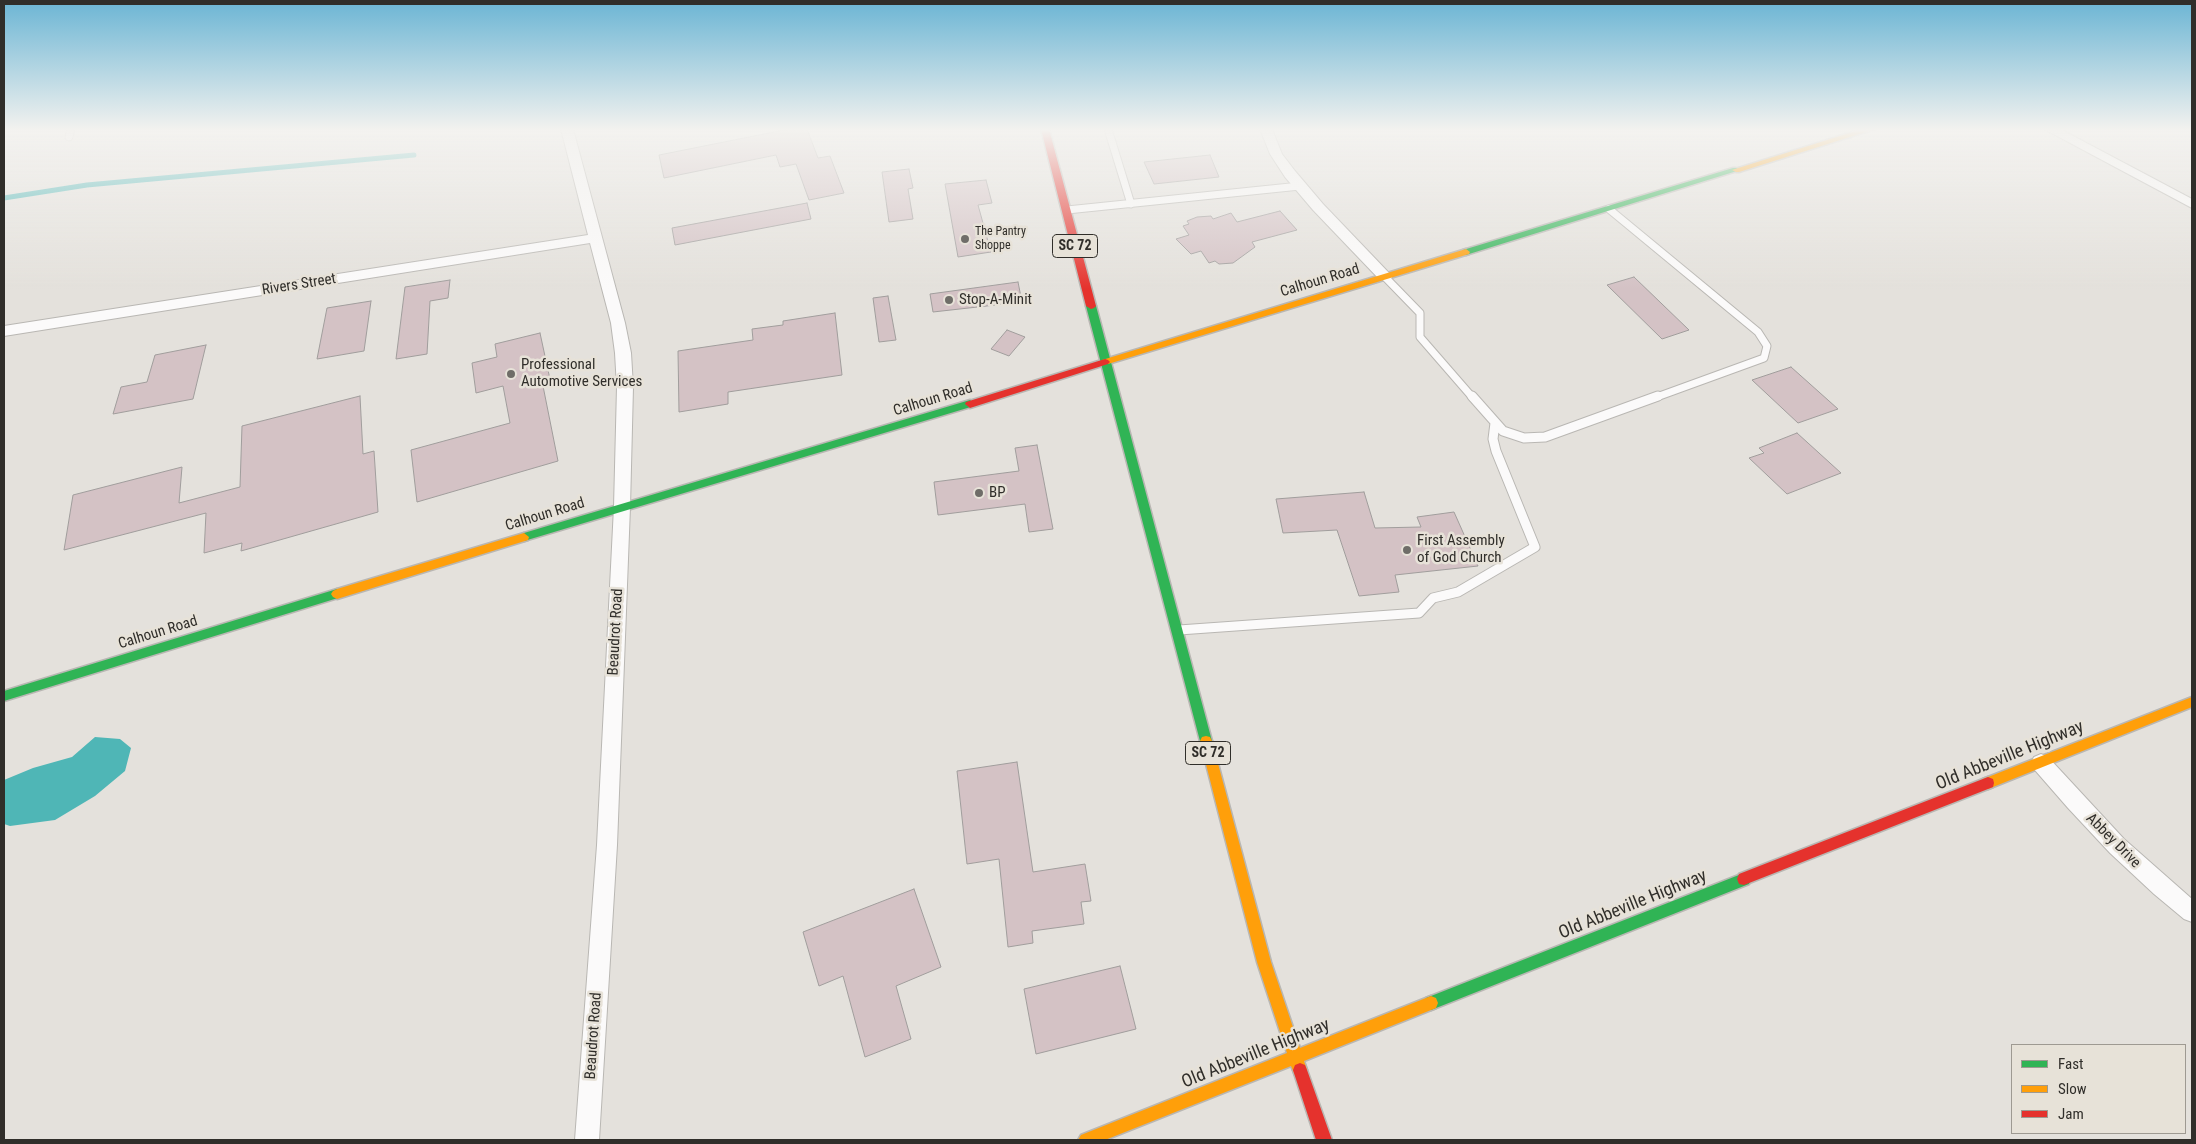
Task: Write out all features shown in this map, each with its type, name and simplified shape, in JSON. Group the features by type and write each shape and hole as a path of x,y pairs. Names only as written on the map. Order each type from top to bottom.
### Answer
{"main road":[{"name":"SC 72","path":"1059,182 1264,962 1324,1140"},
{"name":"Calhoun Road","path":"4,696 622,507 827,448 1696,182"},
{"name":"Old Abbeville Highway","path":"1086,1140 2192,702"}],"street":[{"name":"Beaudrot Road","path":"581,182 618,323 623,353 625,387 622,507 606,845 587,1140"},
{"path":"1297,182 1386,277"},
{"path":"2151,182 2192,204"},
{"name":"Rivers Street","path":"4,331 595,238"},
{"name":"Abbey Drive","path":"2041,763 2117,846 2160,887 2192,912"}],"lane":[{"path":"1124,182 1131,204"},
{"path":"1066,210 1300,186"},
{"path":"1386,277 1420,313 1420,337 1503,431 1524,438 1545,437 1764,358 1767,346 1758,332 1609,209"},
{"path":"1176,630 1420,613 1433,598 1458,592 1536,546 1496,451 1493,438 1495,423"}],"water":[{"path":"95,737 120,739 131,748 125,771 95,796 55,820 10,826 4,824 4,780 33,768 72,757"}],"building":[{"path":"803,182 840,182 844,193 809,200"},
{"path":"883,182 912,182 913,188 908,189 913,219 889,222"},
{"path":"987,182 992,203 978,205 991,252 958,257 945,184"},
{"path":"807,203 811,219 675,245 672,228"},
{"path":"1280,211 1297,230 1252,242 1255,247 1233,263 1219,264 1215,261 1209,263 1201,251 1191,254 1176,239 1189,235 1183,226 1189,224 1187,221 1197,217 1211,216 1213,219 1231,213 1237,222"},
{"path":"1634,277 1689,330 1662,339 1607,285"},
{"path":"450,280 448,298 430,301 427,354 396,359 405,287"},
{"path":"1018,282 1022,302 933,312 930,294"},
{"path":"888,296 896,340 879,342 873,298"},
{"path":"371,301 364,351 317,359 327,308"},
{"path":"835,313 842,375 728,392 728,404 679,412 678,351 753,340 752,329 783,325 783,321"},
{"path":"1007,330 1025,337 1009,356 991,349"},
{"path":"540,333 551,384 543,386 558,461 417,502 411,450 510,423 503,386 476,393 472,363 497,357 495,344"},
{"path":"206,345 193,399 113,414 121,387 147,382 155,355"},
{"path":"1791,367 1838,409 1798,423 1752,380"},
{"path":"360,396 363,454 374,451 378,512 241,551 242,543 204,553 206,513 64,550 73,495 182,467 179,503 240,487 242,426"},
{"path":"1797,433 1841,473 1787,494 1749,458 1764,453 1759,448"},
{"path":"1037,445 1053,529 1029,532 1025,504 938,515 934,482 1019,471 1015,448"},
{"name":"First Assembly of God Church","path":"1364,492 1375,528 1421,527 1417,517 1454,512 1478,566 1395,575 1399,592 1359,596 1337,530 1283,533 1276,499"},
{"path":"1017,762 1033,872 1085,864 1091,901 1081,902 1084,924 1032,931 1033,943 1008,947 999,859 967,864 957,771"},
{"path":"914,889 941,967 896,986 911,1039 865,1057 843,976 819,986 803,932"},
{"path":"1120,966 1136,1029 1036,1054 1024,989"}],"waterway":[{"path":"4,198 115,182"}],"traffic: fast":[{"path":"1466,252 1695,182"},
{"path":"1091,306 1206,741"},
{"path":"524,537 970,404"},
{"path":"4,696 337,594"},
{"path":"1431,1003 1744,879"}],"traffic: slow":[{"path":"1105,362 1466,252"},
{"path":"337,594 524,537"},
{"path":"1988,783 2192,702"},
{"path":"1206,741 1264,962 1300,1070"},
{"path":"1086,1140 1431,1003"}],"traffic: jam":[{"path":"1059,182 1091,306"},
{"path":"970,404 1105,362"},
{"path":"1744,879 1988,783"},
{"path":"1300,1070 1324,1140"}],"place":[{"name":"The Pantry Shoppe","path":"965,239"},
{"name":"Stop-A-Minit","path":"949,300"},
{"name":"Professional Automotive Services","path":"511,374"},
{"name":"BP","path":"979,493"},
{"name":"First Assembly of God Church","path":"1407,550"}]}
